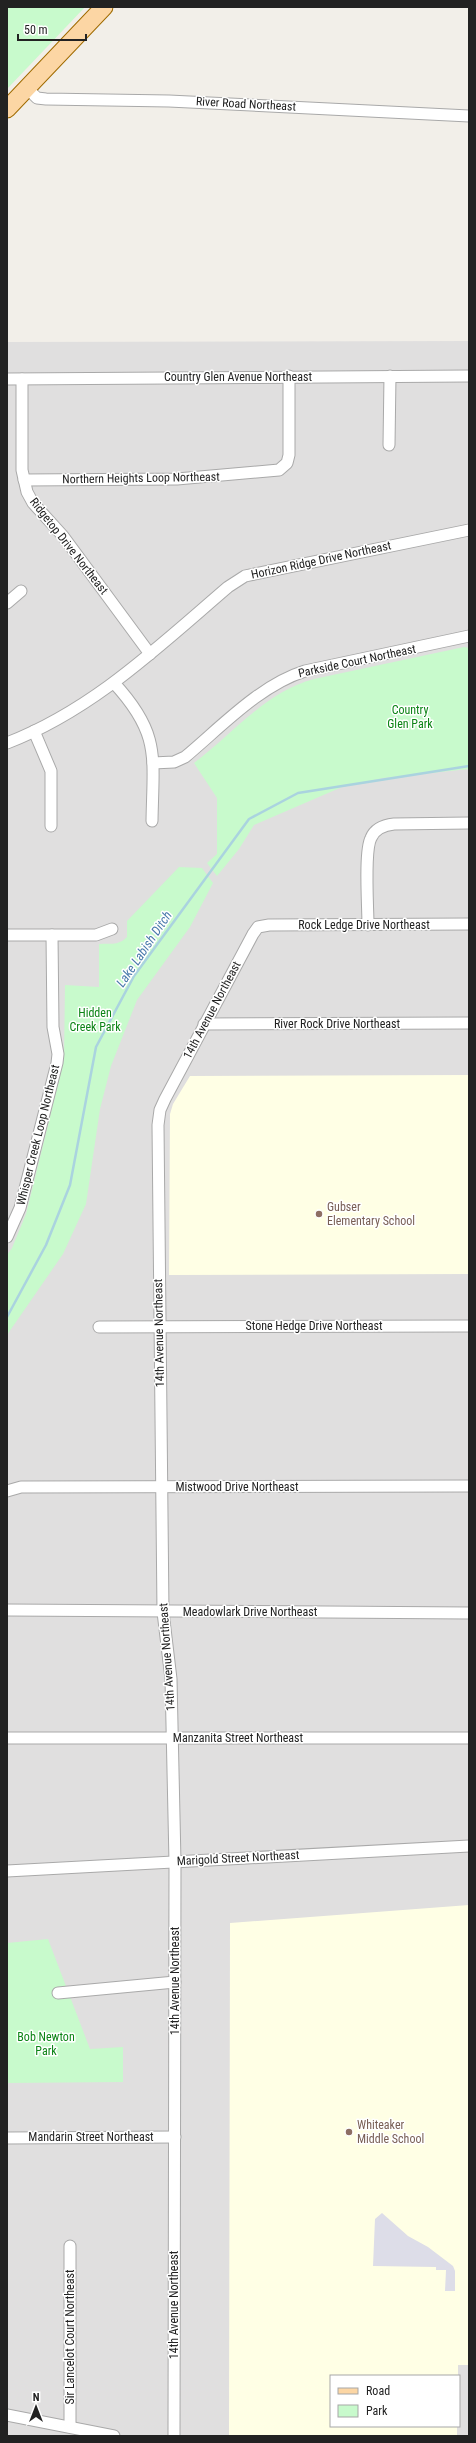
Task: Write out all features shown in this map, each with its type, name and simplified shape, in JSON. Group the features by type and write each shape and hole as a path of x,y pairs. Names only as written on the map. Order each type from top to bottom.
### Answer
{"main road":[{"path":"7,109 104,7"}],"street":[{"name":"River Road Northeast","path":"27,88 37,98 46,99 169,101 469,116"},
{"name":"Northern Heights Loop Northeast","path":"24,480 177,479 279,470 287,463 289,455 289,376"},
{"path":"390,376 390,445"},
{"name":"Country Glen Avenue Northeast","path":"7,379 469,376"},
{"name":"Ridgetop Drive Northeast","path":"22,379 24,480 27,492 34,504 63,536 150,654"},
{"name":"Horizon Ridge Drive Northeast","path":"7,743 34,731 83,704 114,683 244,576 469,530"},
{"path":"7,603 21,591"},
{"name":"Parkside Court Northeast","path":"153,763 174,762 186,757 270,686 295,674 469,636"},
{"path":"114,683 145,724 150,738 153,763 152,821"},
{"path":"34,731 51,771 52,826"},
{"path":"368,925 369,846 374,833 386,825 394,824 469,823"},
{"name":"Rock Ledge Drive Northeast","path":"258,928 269,925 469,924"},
{"name":"14th Avenue Northeast","path":"174,2436 175,1862 169,1654 163,1612 159,1326 159,1116 165,1099 204,1024 253,934 258,928"},
{"path":"7,935 96,935 112,929"},
{"name":"Whisper Creek Loop Northeast","path":"7,1237 20,1208 57,1063 58,1054 53,1027 52,935"},
{"name":"River Rock Drive Northeast","path":"204,1024 469,1023"},
{"name":"Stone Hedge Drive Northeast","path":"99,1326 469,1326"},
{"name":"Mistwood Drive Northeast","path":"7,1491 21,1487 469,1486"},
{"name":"Meadowlark Drive Northeast","path":"7,1610 469,1613"},
{"name":"Manzanita Street Northeast","path":"7,1738 469,1738"},
{"name":"Marigold Street Northeast","path":"7,1871 469,1846"},
{"path":"58,1993 175,1982"},
{"name":"Mandarin Street Northeast","path":"7,2138 175,2137"},
{"name":"Sir Lancelot Court Northeast","path":"70,2246 70,2427"},
{"path":"7,2415 114,2436"}],"shaded area":[{"path":"469,341 469,2436 7,2436 7,342"},
{"name":"Gubser Elementary School","path":"469,1075 469,1274 169,1275 170,1114 173,1104 190,1076"},
{"name":"Whiteaker Middle School","path":"469,1905 469,2365 458,2365 458,2375 330,2375 330,2427 457,2427 457,2436 229,2436 230,1923"},
{"path":"382,2213 408,2236 428,2247 453,2266 455,2271 455,2291 445,2291 446,2270 436,2270 436,2267 373,2266 375,2219"}],"green space":[{"path":"7,7 85,7 7,89"},
{"name":"Country Glen Park","path":"464,647 469,648 469,769 383,778 342,787 254,825 239,849 217,876 207,863 217,854 217,798 194,763 250,715 280,694 296,685 314,679"},
{"name":"Hidden Creek Park","path":"179,867 202,868 213,883 190,927 137,1000 111,1066 100,1109 86,1204 63,1254 7,1335 7,1255 12,1248 26,1214 64,1060 65,985 99,987 99,944 111,944 124,940 127,937 127,921"},
{"name":"Bob Newton Park","path":"48,1939 90,2049 123,2047 123,2082 7,2083 7,1943"}],"waterway":[{"name":"Lake Labish Ditch","path":"7,1317 46,1245 70,1185 96,1047 134,976 249,819 298,793 469,766"}],"place":[{"name":"Gubser Elementary School","path":"319,1214"},
{"name":"Whiteaker Middle School","path":"349,2132"}]}
